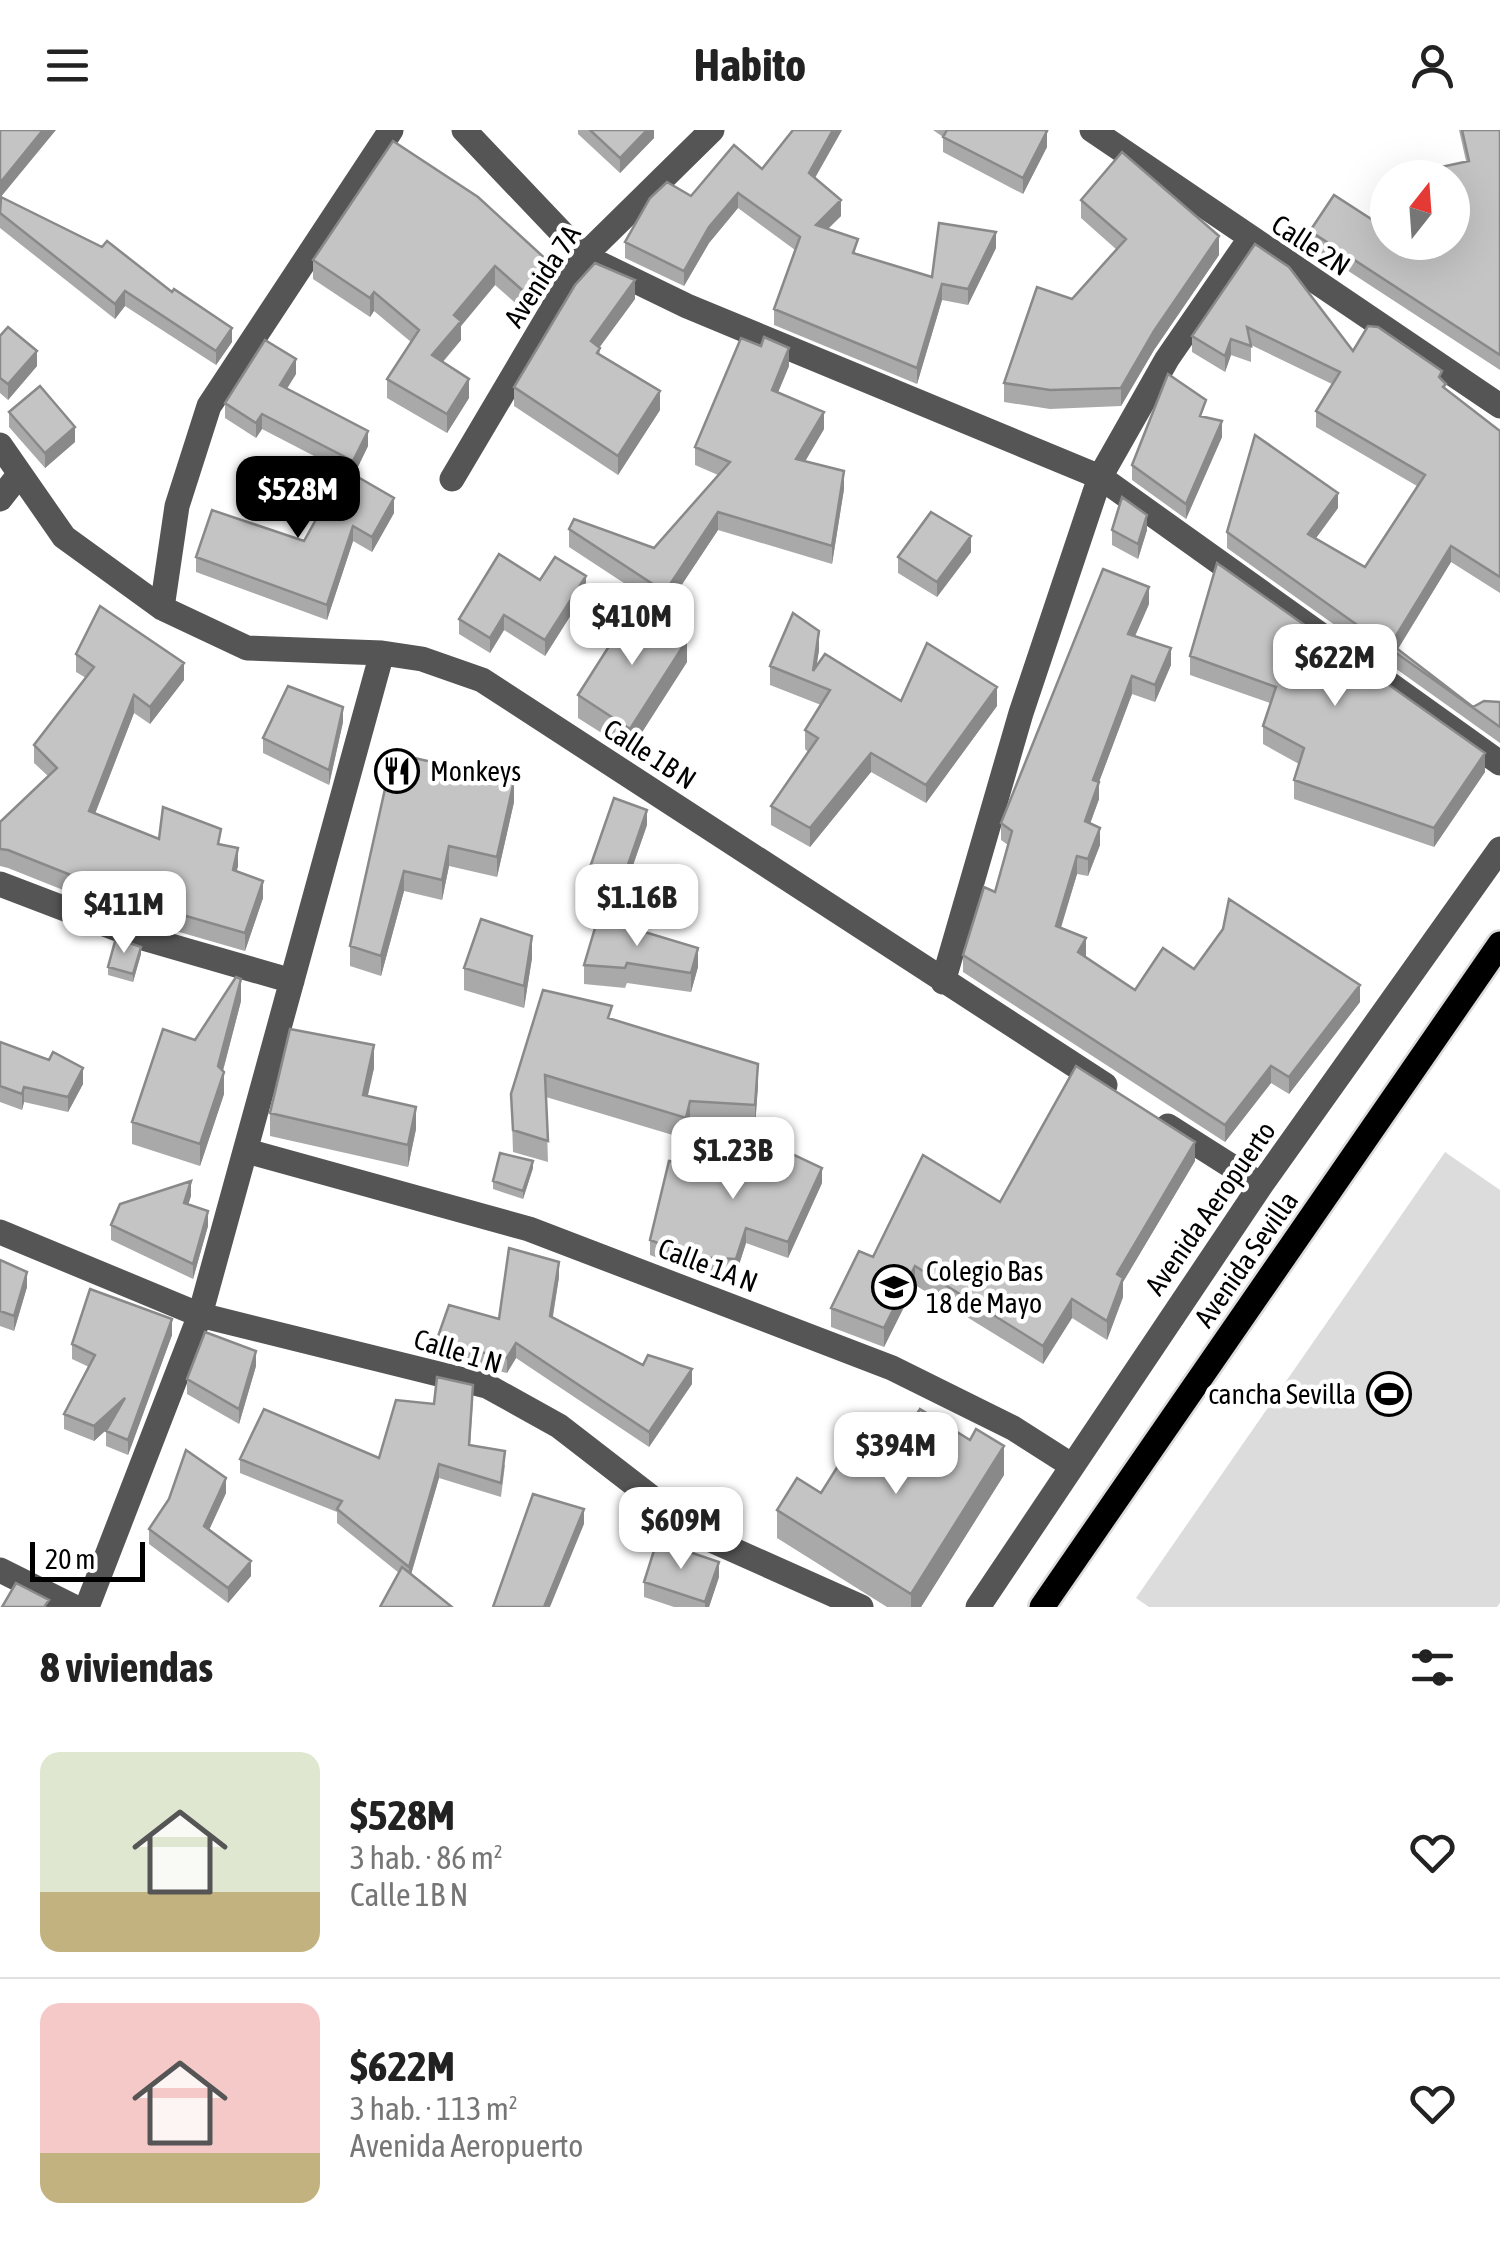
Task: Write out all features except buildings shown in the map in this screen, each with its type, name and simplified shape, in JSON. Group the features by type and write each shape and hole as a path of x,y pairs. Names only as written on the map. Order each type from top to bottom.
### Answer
{"main road":[{"name":"Avenida Sevilla","path":"1042,1607 1500,944"}],"street":[{"path":"162,608 177,506 209,406 391,130"},
{"path":"464,130 584,256 687,306 1100,477 1500,763"},
{"name":"Avenida 7A","path":"452,478 584,256 712,130"},
{"name":"Calle 2N","path":"1092,130 1248,240 1500,406"},
{"path":"943,982 1021,713 1100,477 1168,359 1248,240"},
{"name":"Calle 1B N","path":"0,445 64,537 162,608 247,648 382,653 422,659 482,680 1262,1185"},
{"path":"0,499 18,476"},
{"path":"86,1607 200,1315 382,653"},
{"name":"Avenida Aeropuerto","path":"978,1607 1262,1185 1500,848"},
{"path":"0,884 136,936 292,980"},
{"name":"Calle 1A N","path":"246,1151 529,1228 892,1368 1000,1420 1072,1465"},
{"name":"Calle 1 N","path":"0,1232 200,1315 486,1386 559,1426 700,1536 861,1607"},
{"path":"0,1570 74,1607"}],"shaded area":[{"name":"cancha Sevilla","path":"1445,1152 1500,1190 1500,1603 1497,1607 1149,1607 1136,1598"}],"place":[{"name":"Monkeys","path":"397,771"},
{"name":"Colegio Bas 18 de Mayo","path":"894,1287"},
{"name":"cancha Sevilla","path":"1389,1394"}]}
